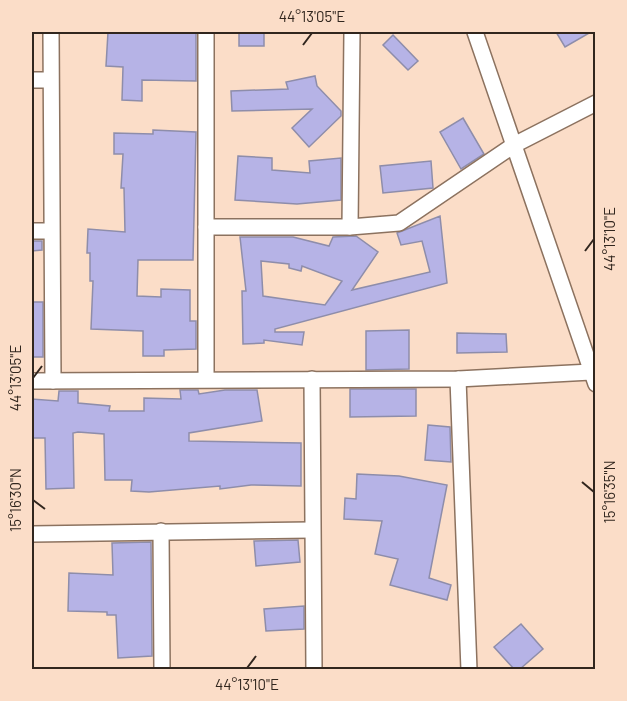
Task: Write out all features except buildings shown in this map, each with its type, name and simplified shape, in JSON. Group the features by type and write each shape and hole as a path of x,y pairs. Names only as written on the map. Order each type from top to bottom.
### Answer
{"street":[{"path":"51,32 53,381"},
{"path":"206,32 206,378"},
{"path":"350,227 352,32"},
{"path":"32,381 206,378 593,378 475,32"},
{"path":"32,80 50,80"},
{"path":"206,227 350,227 399,223 514,145 596,103"},
{"path":"32,231 51,231"},
{"path":"312,379 314,669"},
{"path":"458,379 469,669"},
{"path":"32,534 312,530"},
{"path":"161,531 162,669"}]}
